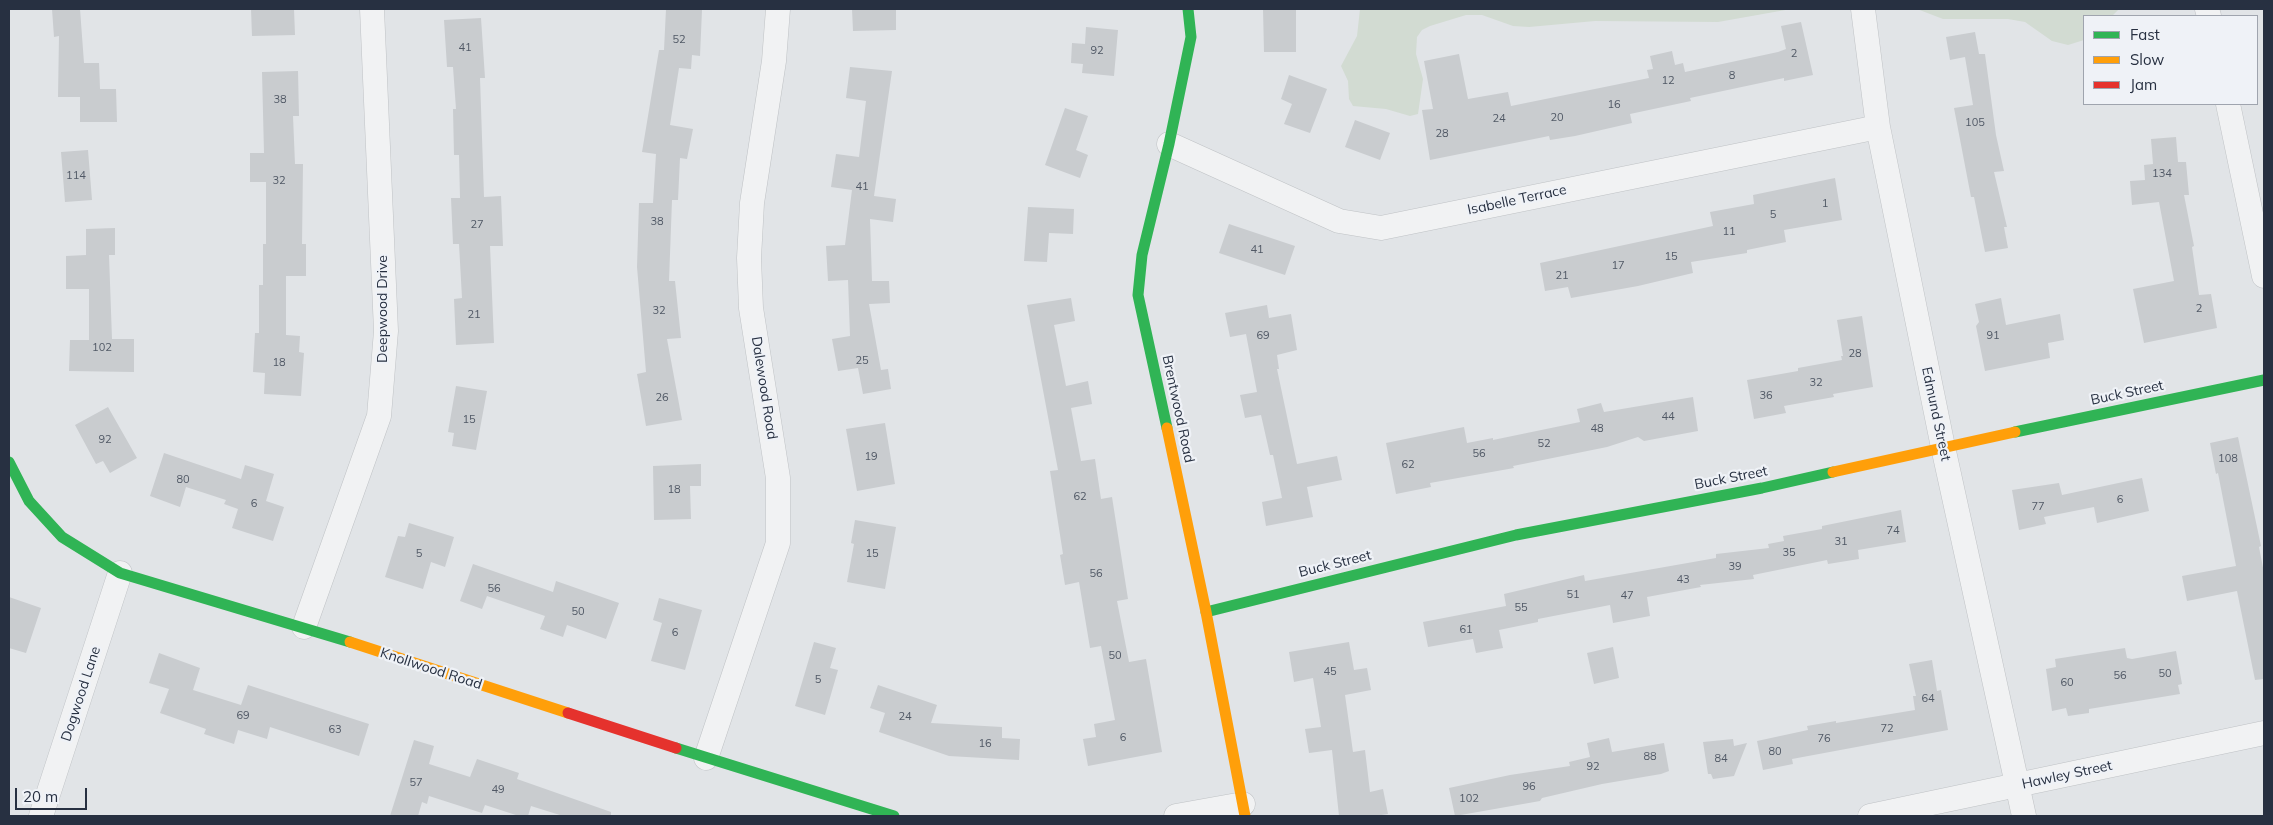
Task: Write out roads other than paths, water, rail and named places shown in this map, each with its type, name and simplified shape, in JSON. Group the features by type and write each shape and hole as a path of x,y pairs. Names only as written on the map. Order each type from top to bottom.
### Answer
{"street":[{"name":"Deepwood Drive","path":"304,627 379,416 386,331 372,9"},
{"name":"Dalewood Road","path":"706,758 778,543 778,478 751,308 749,258 752,202 774,61 778,9"},
{"name":"Brentwood Road","path":"1188,9 1191,37 1169,144 1142,255 1138,295 1206,612 1244,810"},
{"name":"Edmund Street","path":"1863,9 1878,127 1943,447 2024,816"},
{"path":"2228,105 2264,276"},
{"name":"Isabelle Terrace","path":"1169,144 1339,221 1381,228 1878,127"},
{"name":"Buck Street","path":"1206,612 1516,535 1762,488 1943,447 2264,380"},
{"name":"Knollwood Road","path":"9,462 29,501 62,537 120,572 304,627 706,758 894,816"},
{"name":"Dogwood Lane","path":"41,816 120,572"},
{"name":"Hawley Street","path":"1870,816 2264,733"},
{"path":"1176,816 1244,810"}]}
